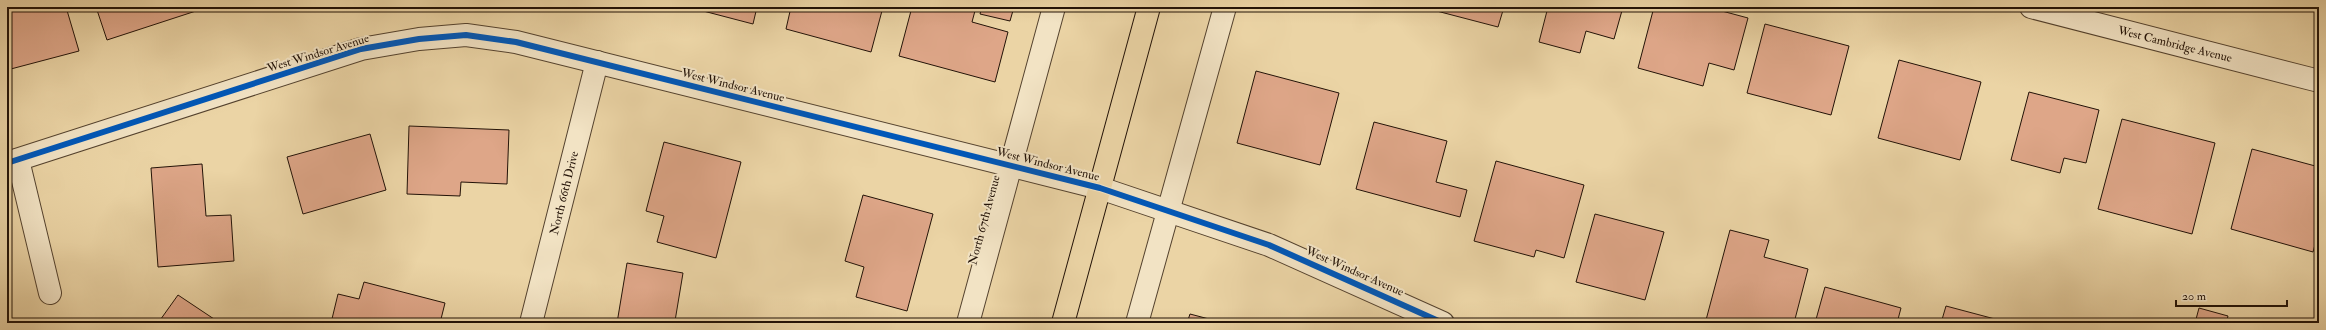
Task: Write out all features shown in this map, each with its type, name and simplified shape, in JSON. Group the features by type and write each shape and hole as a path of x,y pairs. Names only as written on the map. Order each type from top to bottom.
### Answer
{"main road":[{"path":"1063,323 1149,7"}],"street":[{"name":"North 67th Avenue","path":"968,323 1054,7"},
{"path":"1137,323 1225,7"},
{"name":"West Cambridge Avenue","path":"2031,7 2319,81"},
{"name":"West Windsor Avenue","path":"50,293 13,162 361,49 419,39 466,35 516,42 1100,188 1269,245 1443,323"},
{"name":"North 66th Drive","path":"531,323 597,62"}],"building":[{"path":"7,7 66,7 79,51 7,70"},
{"path":"96,7 202,7 202,9 107,40"},
{"path":"688,7 757,7 753,24"},
{"path":"791,7 883,7 871,52 786,29"},
{"path":"912,7 976,7 972,22 1008,32 995,82 899,56"},
{"path":"982,7 1014,7 1010,21 980,14"},
{"path":"1429,7 1504,7 1498,27 1429,9"},
{"path":"1548,7 1623,7 1614,39 1586,31 1580,53 1539,42"},
{"path":"1654,7 1707,7 1748,18 1734,70 1709,63 1703,86 1638,68"},
{"path":"1765,24 1849,46 1831,115 1747,93"},
{"path":"1899,60 1981,82 1960,160 1878,138"},
{"path":"1256,71 1339,93 1320,165 1237,143"},
{"path":"2029,92 2099,110 2086,163 2064,158 2060,173 2011,160"},
{"path":"2122,119 2215,143 2192,234 2098,209"},
{"path":"1374,122 1447,141 1436,182 1467,190 1460,217 1356,189"},
{"path":"409,126 509,130 507,184 461,182 460,196 407,194"},
{"path":"370,134 386,190 303,214 287,157"},
{"path":"664,142 741,162 716,258 657,242 664,216 646,211"},
{"path":"2252,149 2319,167 2319,230 2313,252 2231,229"},
{"path":"1496,161 1584,185 1564,258 1536,250 1534,257 1474,241"},
{"path":"202,164 206,216 231,215 234,261 158,267 151,168"},
{"path":"863,195 933,214 907,311 856,297 864,267 845,261"},
{"path":"1595,214 1664,232 1645,300 1576,282"},
{"path":"1730,230 1769,240 1764,257 1808,269 1794,323 1718,323 1706,320"},
{"path":"627,263 683,273 675,321 686,323 617,323"},
{"path":"364,282 445,303 440,323 331,323 338,294 359,299"},
{"path":"1825,287 1901,308 1897,323 1815,323"},
{"path":"178,295 220,323 158,323"},
{"path":"1946,306 2010,323 1941,323"},
{"path":"2199,308 2228,316 2226,323 2195,323"},
{"path":"1190,314 1224,323 1187,323"}],"cycle path":[{"path":"7,163 361,49 419,39 466,35 516,42 1100,188 1269,245 1443,323"}]}
